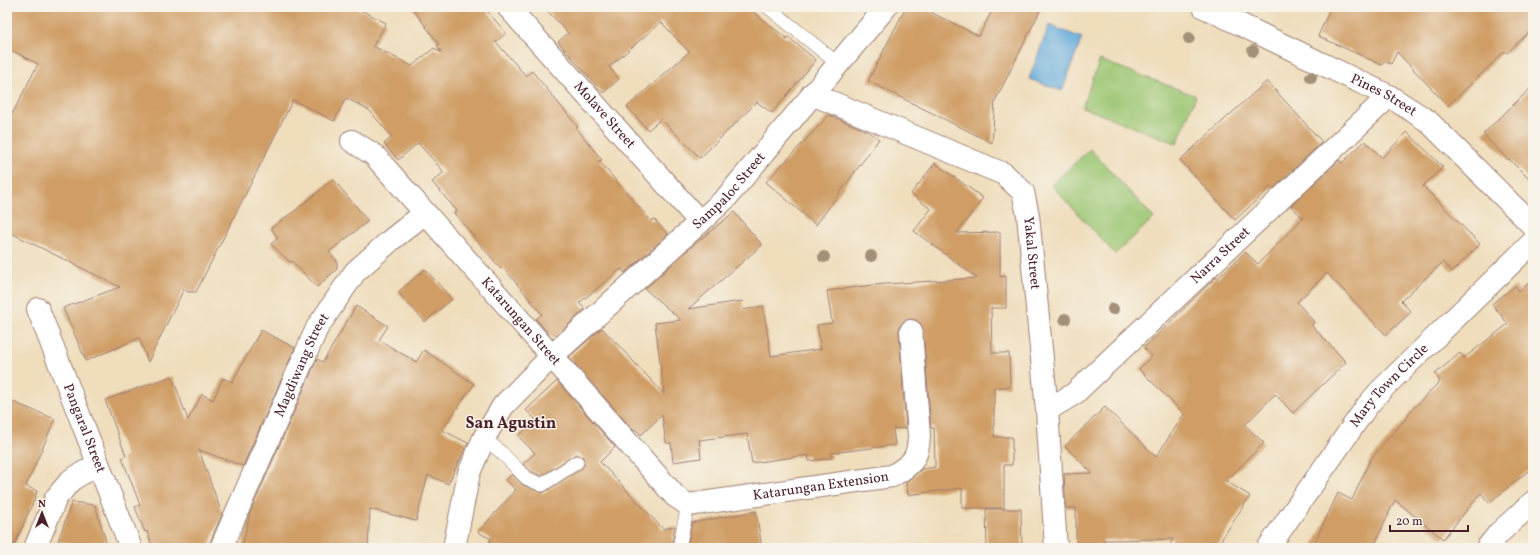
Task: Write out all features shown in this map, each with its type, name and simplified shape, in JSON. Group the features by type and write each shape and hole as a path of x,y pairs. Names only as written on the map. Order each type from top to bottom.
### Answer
{"street":[{"name":"Molave Street","path":"508,7 700,222"},
{"name":"Sampaloc Street","path":"454,548 469,473 484,438 503,406 552,356 726,198 886,7"},
{"name":"Pines Street","path":"1204,7 1389,96 1428,121 1533,226"},
{"name":"Yakal Street","path":"812,94 1004,174 1023,192 1028,215 1047,410 1056,548"},
{"name":"Narra Street","path":"1047,410 1074,394 1389,96"},
{"name":"Katarungan Street","path":"352,141 374,155 675,496 688,505"},
{"name":"Magdiwang Street","path":"221,548 317,328 355,272 391,240 425,213"},
{"name":"Mary Town Circle","path":"1268,548 1367,406 1380,391 1533,242"},
{"name":"Pangaral Street","path":"38,309 131,548"},
{"name":"Katarungan Extension","path":"688,505 892,476 905,469 913,461 918,451 919,436 911,331"},
{"path":"35,548 56,498 71,480 98,464"},
{"path":"1487,548 1499,533 1533,502"}],"lane":[{"path":"768,7 837,64"},
{"path":"484,438 502,453 526,478 542,485 577,462"},
{"path":"679,548 688,505"}],"green space":[{"path":"1100,60 1196,96 1177,144 1082,107"},
{"path":"1090,149 1154,218 1115,254 1051,185"}],"water":[{"path":"1049,25 1082,38 1062,91 1029,79"}],"building":[{"path":"7,7 355,7 386,23 373,46 412,66 434,48 441,52 437,45 439,44 411,7 484,7 506,33 496,42 526,76 532,71 578,127 576,128 602,160 599,161 651,221 654,219 668,234 625,273 621,269 579,303 585,309 553,339 536,319 542,314 503,267 501,269 454,213 457,211 432,182 444,172 418,143 398,160 384,144 392,137 369,110 346,98 334,121 293,100 196,292 188,292 184,289 148,362 139,338 86,361 63,308 120,287 7,231 7,124 38,64 7,48"},
{"path":"544,7 747,7 816,60 772,113 757,102 700,158 661,119 648,130 627,107 689,52 661,22 609,67 619,79 603,93 558,42 568,33"},
{"path":"906,7 935,7 932,13 979,36 994,7 1042,7 995,101 992,143 868,81"},
{"path":"1331,7 1533,7 1533,28 1507,53 1505,51 1448,106 1397,52 1391,64 1384,61 1382,65 1318,36"},
{"path":"1267,81 1322,142 1273,189 1271,187 1235,220 1180,160"},
{"path":"1533,86 1533,183 1483,134"},
{"path":"829,115 867,131 879,139 816,225 766,182"},
{"path":"1407,132 1443,167 1423,186 1480,244 1452,272 1443,262 1401,301 1411,312 1386,335 1327,273 1297,302 1314,322 1311,325 1346,362 1293,413 1275,394 1245,425 1264,443 1226,481 1250,496 1216,548 1168,548 1173,539 1103,540 1103,548 1076,548 1076,508 1066,508 1064,474 1092,473 1065,446 1105,407 1156,457 1184,414 1139,369 1152,356 1144,348 1216,277 1217,279 1245,252 1258,264 1303,218 1291,206 1339,160 1342,163 1365,141 1382,158"},
{"path":"935,163 983,198 957,233 1000,232 1000,277 1006,276 1006,308 991,308 992,353 1009,353 1010,387 994,387 994,437 1012,437 1012,465 1004,465 1004,508 962,508 962,488 908,495 906,482 922,469 935,467 934,428 931,428 923,330 921,324 916,320 910,319 904,321 900,326 899,332 906,428 893,429 895,445 831,453 832,458 809,461 808,455 752,463 747,434 699,440 701,458 673,462 671,443 666,443 662,415 641,435 635,429 633,430 569,357 602,328 664,394 655,323 681,320 645,289 690,248 734,212 762,245 688,309 742,301 743,310 763,306 771,356 821,349 817,325 832,323 827,291 872,285 977,278 914,231 931,209 911,194"},
{"path":"333,179 368,221 329,252 337,261 337,269 317,287 292,261 290,262 271,244 278,238 271,228 296,210"},
{"path":"425,269 452,299 425,322 398,292"},
{"path":"1533,280 1533,467 1489,503 1481,493 1443,539 1395,500 1373,548 1312,548 1338,493 1352,500 1370,460 1409,415 1408,414 1440,381 1435,374 1460,353 1464,358 1508,324 1492,304 1515,286 1519,291"},
{"path":"356,306 388,326 379,340 416,362 424,350 474,384 442,430 468,443 448,484 428,475 416,521 370,509 368,548 242,548 250,513 317,359 323,362"},
{"path":"261,330 295,348 243,466 199,450 222,514 209,548 153,548 147,531 145,532 135,507 140,505 122,458 126,456 105,400 172,376 188,420 202,394 213,400 223,378 232,382"},
{"path":"557,381 615,447 600,462 663,529 675,526 671,548 487,548 491,539 478,532 516,490 506,480 512,474 523,485 543,493 581,469 584,465 583,457 576,454 541,476 531,471 523,464 535,453 518,436 536,420 526,410"},
{"path":"13,402 55,419 26,486 37,491 35,498 13,548 7,548 7,416"},
{"path":"72,502 95,505 108,548 85,548 58,541"},
{"path":"986,509 1021,509 1022,548 987,548"},
{"path":"756,511 762,548 687,548 692,523"}],"district":[{"name":"San Agustin","path":"511,424"}]}
